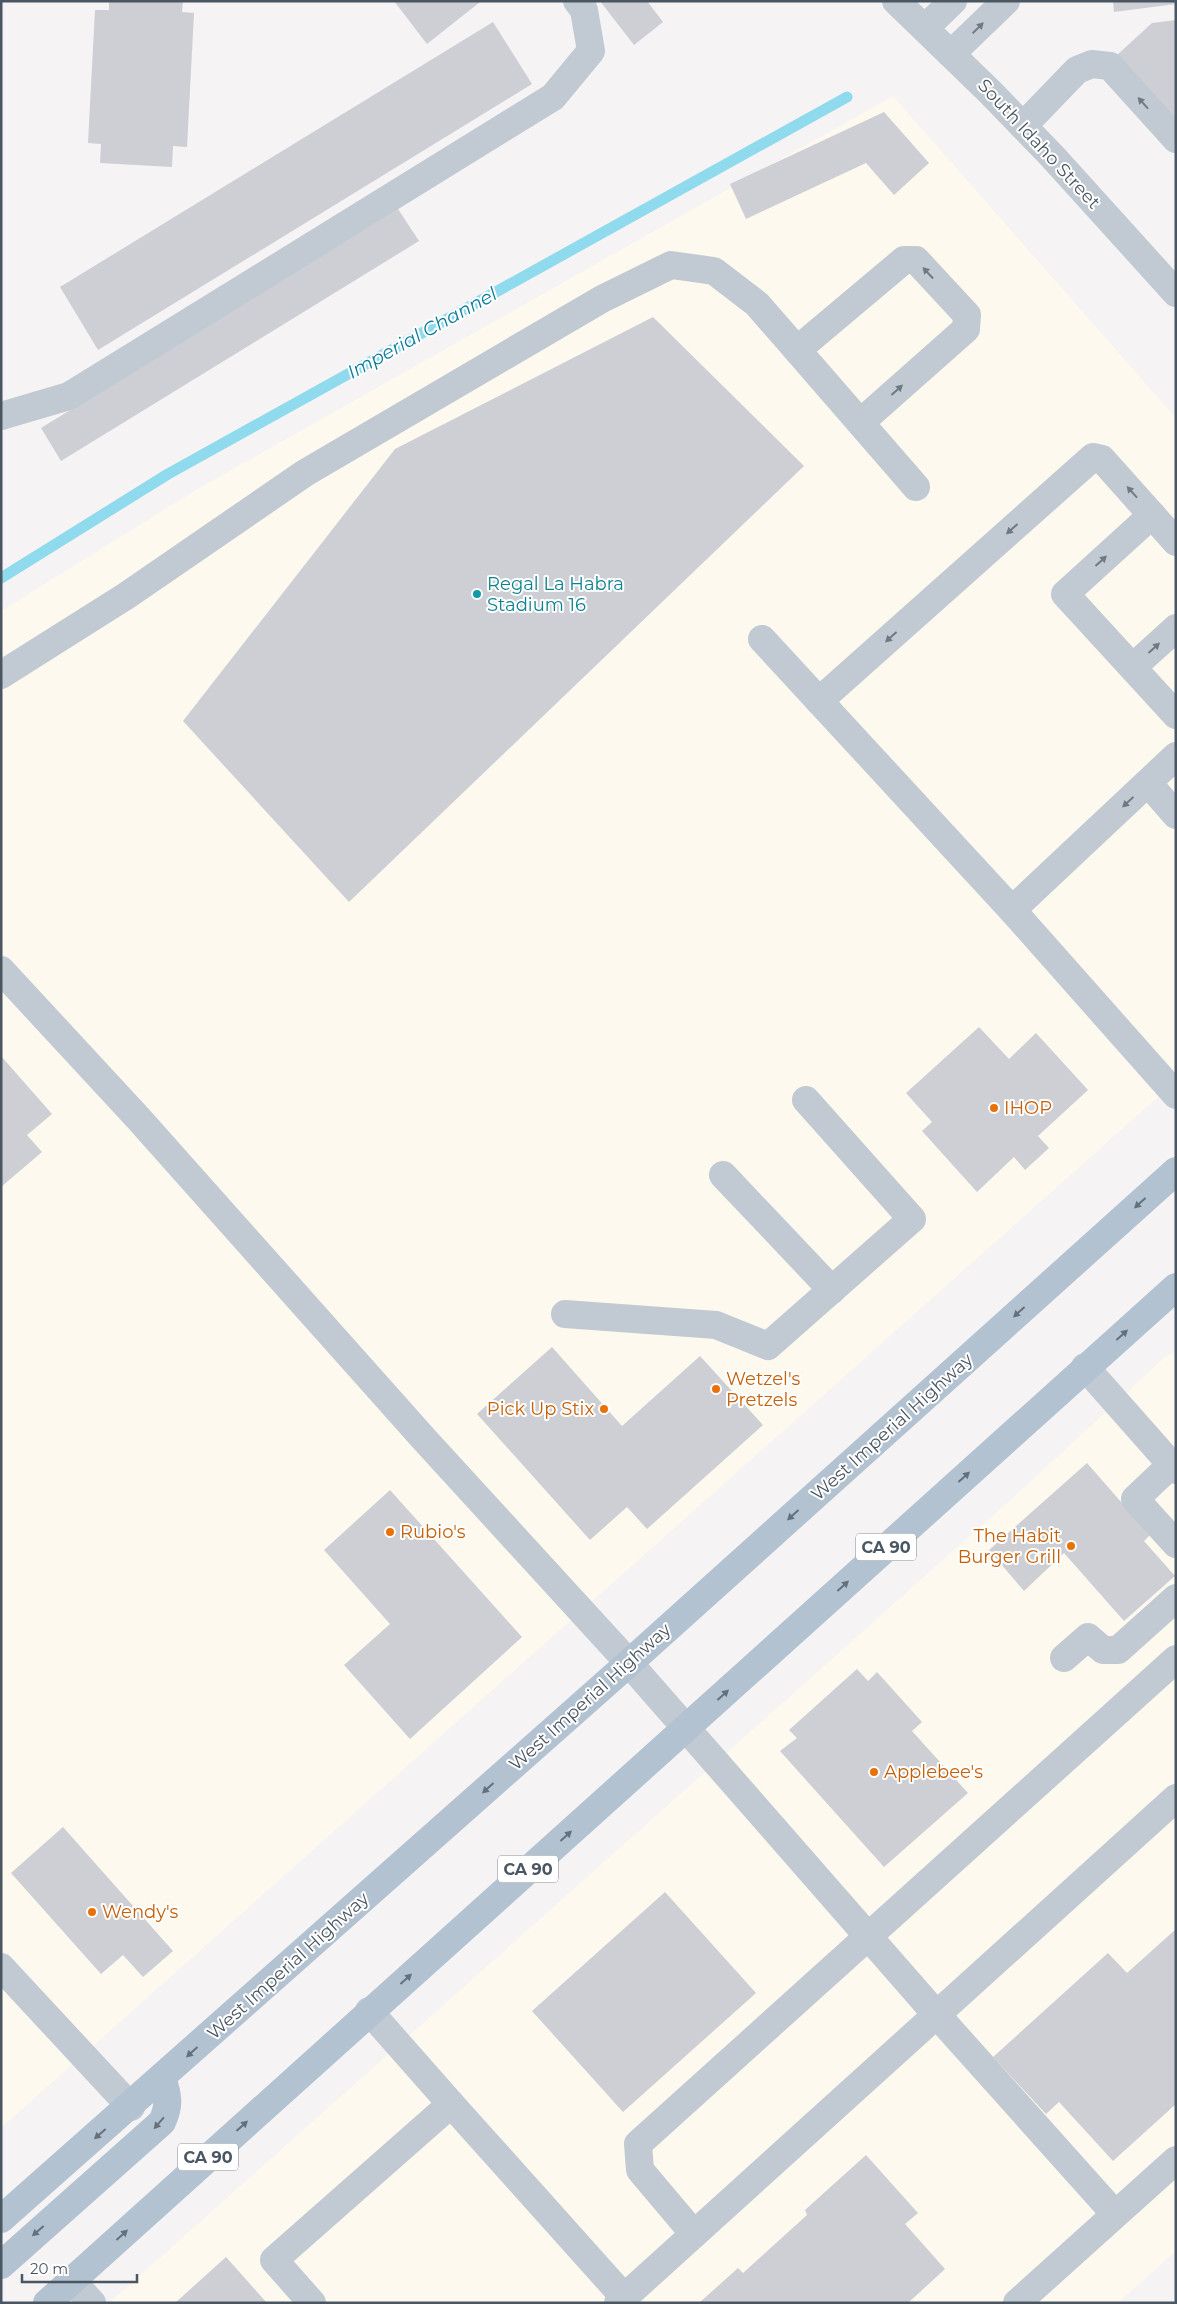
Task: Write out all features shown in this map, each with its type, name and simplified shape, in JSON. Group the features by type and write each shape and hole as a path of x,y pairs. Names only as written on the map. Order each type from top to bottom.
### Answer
{"main road":[{"name":"West Imperial Highway","path":"1,2220 629,1663 1176,1171"},
{"name":"CA 90","path":"46,2303 1176,1287"},
{"path":"1,2265 162,2122 168,2110 168,2098 162,2078"}],"street":[{"path":"1,416 69,396 553,96 591,51 584,10 577,1"},
{"name":"South Idaho Street","path":"896,1 1023,126 1176,293"},
{"path":"925,28 953,1"},
{"path":"951,54 1006,1"},
{"path":"1023,126 1077,70 1092,64 1110,66 1176,139"},
{"path":"797,350 904,260 916,260 967,315 966,329 861,422"},
{"path":"1,675 126,596 305,472 602,299 671,264 714,271 757,304 916,487"},
{"path":"819,701 1093,456 1102,459 1176,542"},
{"path":"1152,515 1065,594 1176,715"},
{"path":"1133,668 1176,628"},
{"path":"762,639 1012,910 1176,1095"},
{"path":"1012,910 1176,756"},
{"path":"1148,782 1176,815"},
{"path":"1,970 138,1118 424,1439 629,1663 868,1937 1115,2214"},
{"path":"565,1314 716,1324 768,1346 912,1219 806,1100"},
{"path":"723,1174 832,1290"},
{"path":"1085,1367 1171,1456 1135,1499 1176,1544"},
{"path":"1064,1658 1088,1637 1103,1650 1118,1650 1176,1598"},
{"path":"694,2234 640,2170 638,2144 1176,1659"},
{"path":"369,2011 621,2300 1176,1798"},
{"path":"1,1967 130,2107"},
{"path":"312,2303 274,2260 451,2104"},
{"path":"1017,2303 1176,2160"},
{"path":"71,2280 92,2303"}],"shaded area":[{"path":"893,96 1176,418 1176,1081 1,2128 1,611 196,490"},
{"path":"1176,1351 1176,2251 1118,2303 109,2303 1027,1485 1165,1357"}],"building":[{"path":"109,1 183,1 182,12 194,13 187,147 173,146 172,167 100,163 101,144 88,143 95,10 109,10"},
{"path":"394,1 480,1 480,2 427,44"},
{"path":"600,1 647,1 663,22 634,45"},
{"path":"1113,1 1176,1 1176,4 1114,12"},
{"path":"1176,20 1176,122 1116,56 1152,23"},
{"path":"493,22 532,84 98,350 60,287"},
{"path":"884,112 929,163 894,195 866,163 746,219 730,184"},
{"path":"398,209 419,241 61,461 41,428"},
{"name":"Regal La Habra Stadium 16","path":"653,317 804,466 349,902 183,721 395,449"},
{"name":"IHOP","path":"979,1027 1009,1059 1036,1033 1088,1090 1038,1136 1049,1148 1025,1170 1014,1157 977,1192 922,1131 932,1122 906,1093"},
{"path":"1,1056 52,1114 27,1135 42,1152 1,1187"},
{"path":"552,1347 622,1426 700,1356 763,1425 647,1529 627,1507 590,1540 477,1414"},
{"name":"The Habit Burger Grill","path":"1087,1463 1150,1535 1144,1541 1175,1576 1124,1621 1064,1553 1024,1591 989,1550"},
{"path":"390,1490 522,1637 410,1739 344,1665 390,1624 324,1550"},
{"name":"Applebee's","path":"857,1669 868,1681 877,1672 922,1722 912,1731 968,1793 884,1867 780,1751 797,1738 789,1730"},
{"name":"Wendy's","path":"63,1827 173,1951 143,1977 123,1955 101,1974 11,1873"},
{"path":"665,1892 756,1993 623,2112 532,2011"},
{"path":"1176,1929 1176,2104 1113,2161 1059,2102 1046,2114 993,2057 1108,1953 1127,1973"},
{"path":"866,2155 918,2213 905,2224 945,2269 908,2303 699,2303 738,2268 743,2273 807,2215 805,2210"},
{"path":"226,2257 267,2303 175,2303"}],"waterway":[{"name":"Imperial Channel","path":"1,578 168,474 847,97"}],"place":[{"name":"Regal La Habra Stadium 16","path":"477,594"},
{"name":"IHOP","path":"994,1108"},
{"name":"Wetzel's Pretzels","path":"716,1389"},
{"name":"Pick Up Stix","path":"604,1409"},
{"name":"Rubio's","path":"390,1532"},
{"name":"The Habit Burger Grill","path":"1071,1546"},
{"name":"Applebee's","path":"874,1772"},
{"name":"Wendy's","path":"92,1912"}]}
